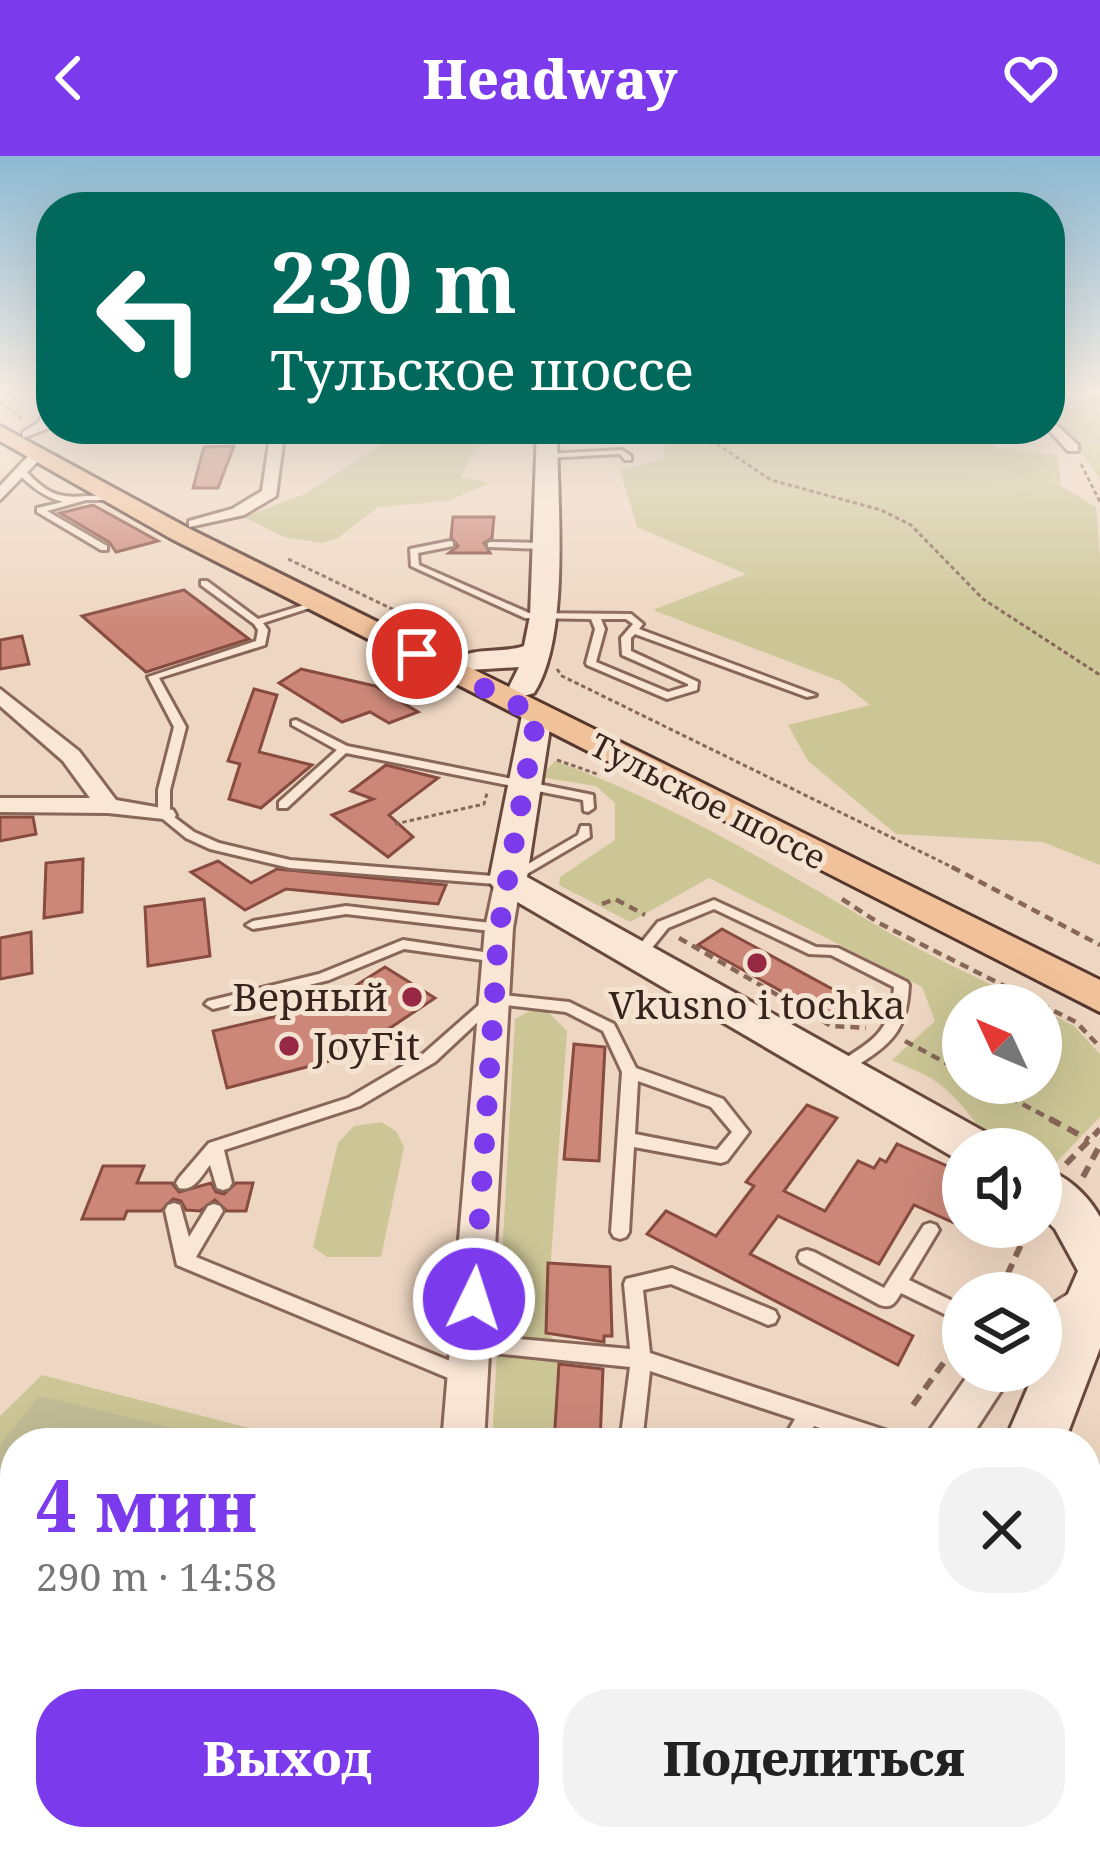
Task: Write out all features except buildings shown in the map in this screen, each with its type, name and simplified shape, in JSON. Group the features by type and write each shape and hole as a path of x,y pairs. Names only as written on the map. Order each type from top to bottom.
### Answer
{"main road":[{"name":"Тульское шоссе","path":"56,470 100,498 317,604 531,674 1100,968"},
{"name":"Тульское шоссе","path":"71,470 195,524 469,661 531,674 607,763 1100,998"}],"street":[{"path":"195,524 238,512 270,493 273,470"},
{"path":"464,1428 498,943 526,771 531,674 543,616 546,470"},
{"path":"0,695 71,756 108,806"},
{"path":"526,771 560,746 607,763"},
{"path":"0,805 108,806 164,815"},
{"path":"508,881 942,1129"},
{"path":"1040,1428 1098,1279 1062,1194"},
{"path":"1062,1313 1098,1279"},
{"path":"953,1428 979,1392"}],"lane":[{"path":"100,498 40,510 104,548"},
{"path":"450,544 413,551 415,566 513,612 628,616 638,624 630,632 626,653 693,682 693,688 667,696 591,663 600,629 595,616"},
{"path":"491,545 544,546"},
{"path":"204,583 263,630 261,643 153,677 180,727 164,790 164,815 190,835 252,856 508,881 584,837 585,829"},
{"path":"257,622 317,604"},
{"path":"600,629 630,632 811,695"},
{"path":"296,723 344,749 526,771 589,798 588,808"},
{"path":"283,805 344,749"},
{"path":"638,956 663,925 714,904 814,951 833,951 902,986 902,1010 892,1034 839,1070"},
{"path":"253,926 346,910 498,943"},
{"path":"213,1004 324,977 403,944 498,943"},
{"path":"184,1183 215,1147 355,1102 429,1058 494,999 569,1007 609,1028 630,1072 620,1232"},
{"path":"626,1139 721,1157 741,1132 717,1103 630,1072"},
{"path":"215,1147 223,1183"},
{"path":"174,1210 184,1260"},
{"path":"184,1260 214,1210"},
{"path":"807,1257 887,1299 930,1230"},
{"path":"184,1260 470,1360 641,1358 848,1428"},
{"path":"633,1428 641,1358 633,1284 672,1276 768,1317"},
{"path":"897,1283 942,1306"},
{"path":"801,1428 808,1415"}],"path":[{"path":"756,470 771,480 881,510 911,525 983,599 1100,675"},
{"path":"1084,470 1100,502"},
{"path":"288,559 531,674 562,670 562,676 985,883 1100,945"},
{"path":"395,824 484,804 526,771 607,763"},
{"path":"827,889 880,923 1076,1022 1100,1047"},
{"path":"1022,1104 1089,1140"},
{"path":"1062,1167 1100,1129"},
{"path":"1062,1176 1083,1177 1100,1145"},
{"path":"913,1405 942,1365"}],"shaded area":[{"path":"343,470 464,470 460,477 489,483 448,501 378,507 338,538 322,543 284,537 244,517 307,493"},
{"path":"620,470 1059,470 1061,486 1096,507 1100,865 1043,842 896,834 808,761 788,725 870,705 840,681 653,610 746,574 637,527"},
{"path":"555,761 598,777 759,857 991,984 942,984 942,1087 892,1060 935,1021 922,987 709,878 630,922 559,885 560,877 615,840 615,803 596,786 540,777"},
{"path":"541,1005 567,1031 546,1332 570,1355 566,1428 493,1428 515,1019"},
{"path":"1062,1020 1100,1054 1100,1117 1062,1156 1062,1128 980,1128 960,1104 1062,1104"},
{"path":"381,1122 396,1131 404,1147 381,1257 327,1257 313,1247 338,1143 354,1126"},
{"path":"42,1375 249,1428 0,1428 0,1416"},
{"path":"39,1396 173,1428 14,1428"}],"place":[{"name":"Vkusno i tochka","path":"757,963"},
{"name":"Верный","path":"412,997"},
{"name":"JoyFit","path":"289,1046"}],"route":[{"path":"417,654 537,715 499,928 474,1299"}]}
